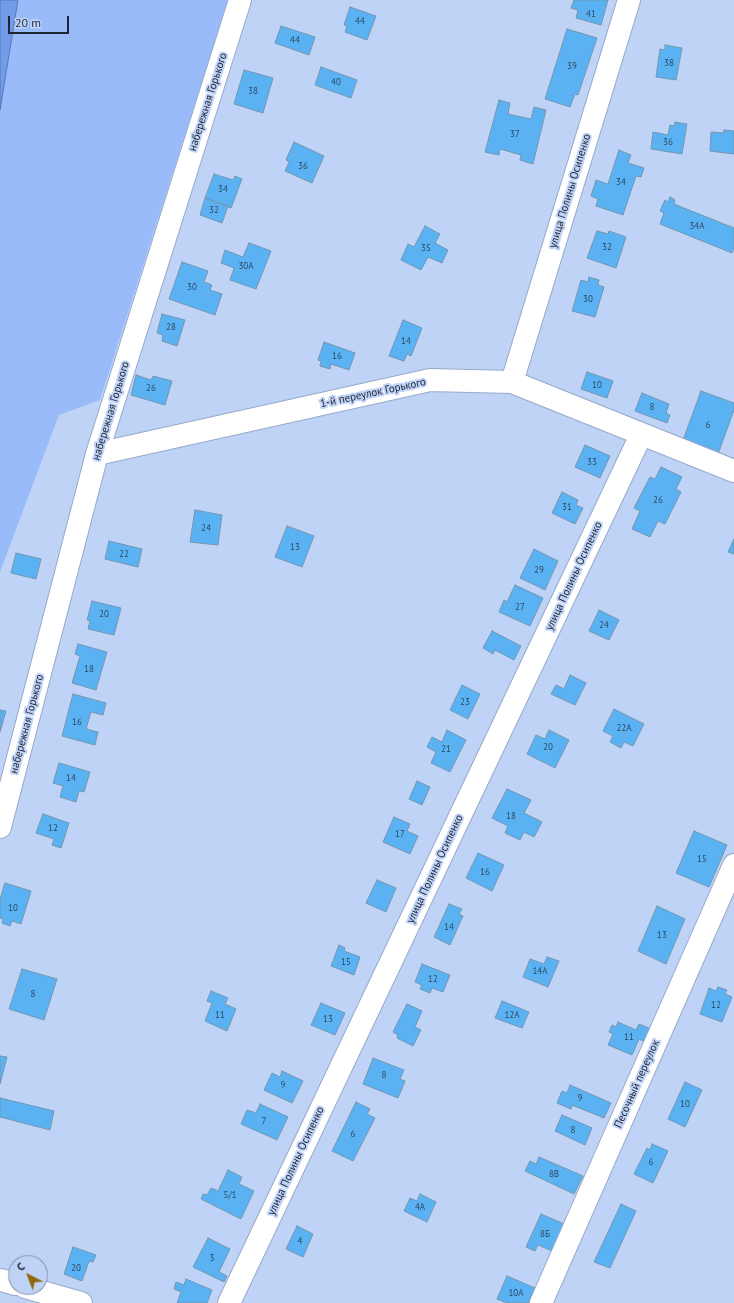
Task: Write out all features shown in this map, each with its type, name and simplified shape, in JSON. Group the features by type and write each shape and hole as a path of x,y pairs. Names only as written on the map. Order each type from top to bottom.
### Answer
{"street":[{"name":"набережная Горького","path":"0,827 97,454 240,0"},
{"name":"улица Полины Осипенко","path":"512,382 629,0"},
{"name":"1-й переулок Горького","path":"97,454 430,380 512,382 734,471"},
{"name":"улица Полины Осипенко","path":"229,1303 641,435"},
{"name":"Песочный переулок","path":"541,1303 734,865"},
{"path":"48,1294 81,1303"}],"shaded area":[{"path":"0,0 18,0 0,110"},
{"path":"18,0 228,0 100,400 59,415 0,572 0,110"}],"building":[{"path":"574,0 608,0 601,25 576,18 578,10 571,8"},
{"path":"350,7 376,16 367,40 345,32 347,26 344,25"},
{"path":"281,26 315,37 309,55 275,43"},
{"path":"567,29 597,38 578,95 575,94 570,107 545,99"},
{"path":"665,45 682,48 676,80 656,77 660,49 665,50"},
{"path":"321,67 357,80 351,98 315,85"},
{"path":"244,70 273,78 263,113 234,104"},
{"path":"499,100 510,103 508,114 531,119 534,107 546,110 533,164 520,160 521,155 500,149 499,155 485,152"},
{"path":"675,122 687,124 682,154 651,149 653,132 668,135 670,125 674,126"},
{"path":"724,130 734,131 734,154 710,151 711,132 724,133"},
{"path":"294,142 324,156 312,183 285,171 289,162 286,160"},
{"path":"619,150 631,155 628,163 644,168 641,177 636,176 623,215 596,206 598,199 591,196 596,180 608,184"},
{"path":"214,174 233,180 235,176 242,179 231,208 205,198"},
{"path":"670,197 675,200 674,204 734,228 734,249 732,253 660,224 664,213 660,211 665,200 668,202"},
{"path":"205,198 228,206 222,223 200,215"},
{"path":"425,226 440,234 435,243 448,250 442,263 428,257 421,270 401,260 408,244 414,247"},
{"path":"597,231 608,234 609,231 626,237 616,268 587,258"},
{"path":"249,243 271,251 256,289 230,280 234,268 221,263 225,250 243,257"},
{"path":"182,262 208,271 204,282 212,285 210,290 222,294 215,315 169,299"},
{"path":"589,277 599,280 598,285 604,287 595,317 572,311 581,280 588,282"},
{"path":"162,314 185,320 177,346 162,341 163,335 157,333"},
{"path":"403,320 422,328 411,356 407,354 404,361 389,356"},
{"path":"324,342 355,353 349,370 331,364 330,369 320,366 321,361 318,360"},
{"path":"587,372 613,381 607,398 581,389"},
{"path":"136,375 151,380 153,376 172,381 165,405 131,395"},
{"path":"701,391 734,403 734,410 718,454 683,440"},
{"path":"642,393 669,404 666,413 670,415 667,423 635,411"},
{"path":"585,445 610,456 600,478 575,467"},
{"path":"661,467 682,477 676,489 681,492 665,524 658,521 650,537 632,529 640,511 634,508 650,477 655,479"},
{"path":"562,492 578,500 576,505 583,508 575,524 552,513"},
{"path":"195,510 222,515 218,545 190,542"},
{"path":"287,526 314,536 302,567 275,557"},
{"path":"734,539 734,554 728,552"},
{"path":"109,541 142,549 138,567 105,559"},
{"path":"534,549 558,561 545,590 520,578"},
{"path":"16,553 41,559 36,579 11,573"},
{"path":"515,585 543,598 530,626 499,612 504,600 507,602"},
{"path":"92,601 121,608 114,635 88,629 90,621 87,620"},
{"path":"599,610 619,620 609,640 589,631"},
{"path":"492,631 521,646 514,660 495,650 493,654 483,648"},
{"path":"78,644 107,652 96,690 72,683 80,656 75,654"},
{"path":"570,675 586,683 575,705 551,694 556,685 564,689"},
{"path":"462,685 480,694 468,719 450,710"},
{"path":"73,694 106,703 103,715 91,712 86,729 98,732 95,745 62,736"},
{"path":"614,709 644,724 633,746 624,742 621,748 610,742 613,736 603,731"},
{"path":"0,710 6,711 0,732"},
{"path":"447,730 466,740 450,772 431,763 436,752 427,747 432,737 442,742"},
{"path":"549,730 569,740 555,768 527,754 536,735 545,739"},
{"path":"59,763 90,772 84,792 79,791 76,802 60,797 63,786 53,783"},
{"path":"417,781 430,787 422,805 409,799"},
{"path":"507,789 531,800 524,813 542,822 534,837 524,832 520,840 505,833 508,826 492,818"},
{"path":"43,814 69,823 61,848 52,845 54,839 36,833"},
{"path":"394,817 410,824 407,831 418,836 410,854 383,842"},
{"path":"694,831 727,845 709,887 676,873"},
{"path":"478,853 504,865 492,891 466,878"},
{"path":"377,880 396,888 386,912 366,903"},
{"path":"5,883 31,891 21,924 12,921 10,926 2,923 3,919 0,918 0,899"},
{"path":"449,904 462,909 459,914 463,916 450,945 434,937"},
{"path":"657,906 685,919 666,964 638,951"},
{"path":"339,945 345,948 344,951 360,957 354,975 331,966"},
{"path":"547,957 559,961 548,987 523,977 530,959 544,964"},
{"path":"422,964 450,975 443,992 432,988 430,993 420,989 422,985 415,982"},
{"path":"22,969 57,979 44,1020 9,1009"},
{"path":"718,987 727,990 725,994 732,997 722,1022 700,1014 709,988 716,991"},
{"path":"211,991 228,998 225,1004 236,1009 227,1031 205,1021 212,1003 207,1001"},
{"path":"502,1001 529,1012 522,1028 495,1018"},
{"path":"321,1003 345,1013 335,1035 311,1025"},
{"path":"407,1004 422,1011 415,1027 421,1030 413,1046 397,1038 398,1035 393,1032"},
{"path":"618,1022 636,1030 639,1024 651,1029 645,1042 639,1039 632,1055 608,1045 613,1034 609,1032 612,1025 616,1027"},
{"path":"0,1056 7,1057 0,1084"},
{"path":"373,1058 404,1070 400,1079 405,1081 398,1098 363,1084"},
{"path":"282,1071 303,1081 292,1103 264,1090 272,1073 280,1077"},
{"path":"685,1082 702,1090 685,1127 668,1119"},
{"path":"570,1085 611,1103 604,1118 572,1105 571,1109 557,1103 562,1091 567,1093"},
{"path":"0,1098 54,1111 50,1130 0,1117"},
{"path":"356,1102 370,1109 367,1114 375,1118 353,1161 332,1151"},
{"path":"260,1104 288,1117 277,1140 241,1124 247,1110 256,1113"},
{"path":"562,1115 592,1128 585,1145 555,1131"},
{"path":"652,1144 668,1151 653,1183 634,1174 647,1148 650,1150"},
{"path":"539,1157 583,1176 574,1194 525,1171 530,1161 536,1164"},
{"path":"228,1170 242,1177 239,1184 254,1191 241,1219 201,1199 203,1194 207,1195 211,1188 218,1191"},
{"path":"420,1194 436,1202 427,1222 404,1211 410,1198 417,1201"},
{"path":"621,1204 636,1211 610,1268 594,1262"},
{"path":"541,1214 564,1224 552,1251 538,1245 535,1251 526,1247"},
{"path":"297,1226 313,1234 303,1257 286,1249"},
{"path":"208,1238 230,1249 219,1272 227,1276 224,1282 193,1267"},
{"path":"73,1247 96,1255 93,1262 89,1261 82,1281 64,1274"},
{"path":"507,1276 535,1288 528,1303 507,1303 497,1299"},
{"path":"186,1279 212,1290 207,1303 177,1303 181,1292 174,1289 176,1282 184,1285"}]}
